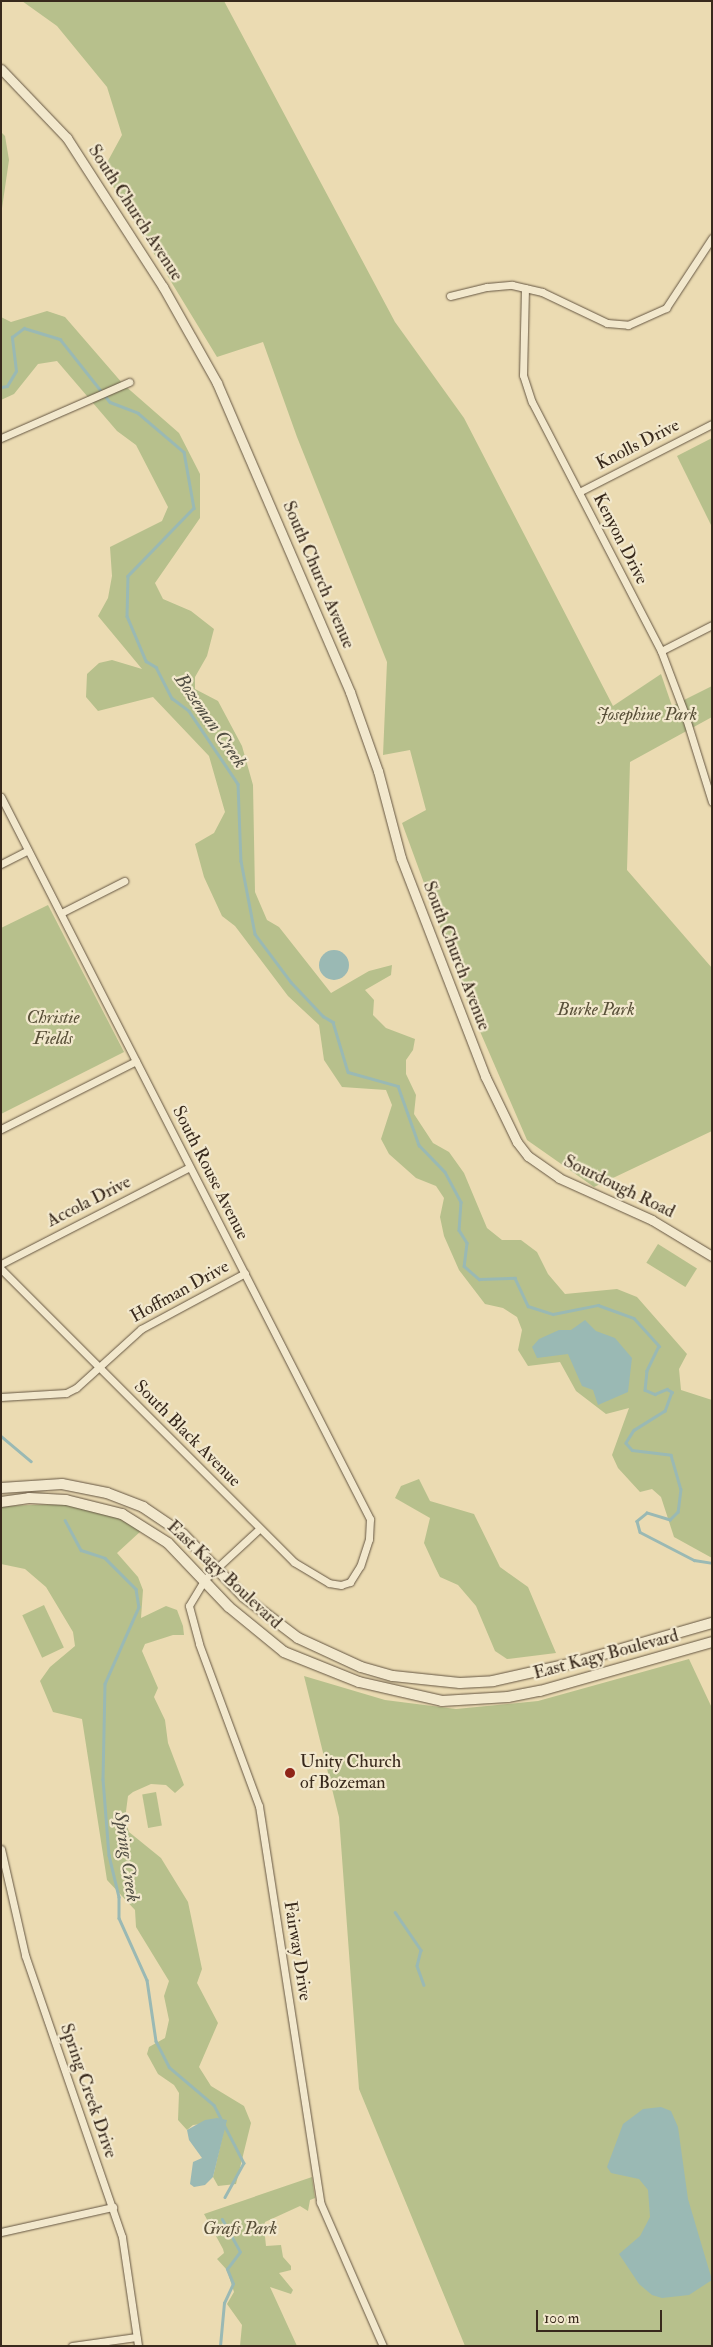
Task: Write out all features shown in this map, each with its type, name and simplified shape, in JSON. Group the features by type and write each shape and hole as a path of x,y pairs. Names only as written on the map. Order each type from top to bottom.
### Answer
{"main road":[{"name":"East Kagy Boulevard","path":"1,1488 62,1484 124,1498 165,1520 218,1569 244,1597 298,1638 361,1667 424,1681 460,1683 527,1674 712,1623"},
{"name":"East Kagy Boulevard","path":"1,1502 29,1498 66,1500 122,1514 168,1543 205,1579 229,1607 284,1652 359,1682 442,1701 508,1698 540,1691 712,1642"}],"street":[{"name":"South Church Avenue","path":"1,68 67,138 163,286 217,383 350,692 378,771 404,865 485,1076 517,1142"},
{"path":"450,296 488,287 525,288 542,292 607,323 628,325 640,322 666,308 712,238"},
{"name":"Kenyon Drive","path":"525,288 523,374 532,402 660,652 684,712 712,802"},
{"path":"1,438 129,382"},
{"name":"Knolls Drive","path":"579,492 712,424"},
{"path":"660,652 712,625"},
{"name":"South Rouse Avenue","path":"1,797 370,1520 369,1539 360,1566"},
{"path":"1,864 28,850"},
{"path":"61,913 124,881"},
{"path":"1,1129 136,1060"},
{"name":"Sourdough Road","path":"517,1142 528,1156 559,1178 652,1220 712,1256"},
{"name":"Accola Drive","path":"1,1264 190,1167"},
{"name":"South Black Avenue","path":"1,1269 294,1562 328,1582 341,1585 350,1582 360,1566"},
{"name":"Hoffman Drive","path":"1,1397 66,1393 87,1380 148,1325 245,1273"},
{"name":"Fairway Drive","path":"259,1529 205,1579 194,1593 189,1606 259,1806 320,2202 383,2346"},
{"name":"Spring Creek Drive","path":"1,1849 21,1940 122,2237 138,2346"},
{"path":"1,2232 112,2207"},
{"path":"72,2346 136,2337"}],"green space":[{"name":"Burke Park","path":"22,1 224,1 395,322 464,418 613,706 661,674 672,706 712,686 712,717 630,762 627,870 712,968 712,1131 594,1187 527,1140 469,1006 402,823 426,810 410,750 383,755 387,662 297,437 263,342 217,357 103,170 122,135 107,87 57,26"},
{"path":"1,132 5,136 9,160 1,215"},
{"path":"47,311 65,317 123,384 179,433 200,474 200,518 155,583 163,599 191,611 214,629 207,656 195,677 195,689 218,701 242,746 253,785 255,892 267,920 279,927 331,993 369,971 392,965 391,975 365,990 374,1000 373,1015 386,1028 415,1039 413,1050 406,1060 406,1074 416,1095 414,1114 433,1143 449,1152 464,1173 487,1228 502,1240 521,1240 537,1252 548,1274 565,1294 617,1289 637,1297 687,1354 679,1369 681,1390 712,1400 712,1558 674,1537 661,1497 652,1489 640,1492 618,1468 612,1455 629,1408 606,1414 576,1391 560,1362 528,1366 518,1350 522,1330 517,1317 503,1308 485,1304 459,1270 444,1236 440,1217 444,1198 436,1186 416,1178 389,1154 381,1139 392,1105 386,1090 342,1087 324,1060 319,1025 288,996 235,926 222,916 204,877 195,844 214,833 225,812 209,756 153,697 98,711 86,697 87,674 99,663 112,660 142,669 98,616 108,598 112,576 110,547 162,521 168,507 136,445 117,431 57,361 38,364 14,394 1,400 1,317 11,322"},
{"path":"712,438 712,527 677,456"},
{"name":"Christie Fields","path":"48,905 124,1052 1,1114 1,928"},
{"path":"658,1244 697,1268 685,1287 646,1263"},
{"path":"419,1479 430,1501 474,1514 500,1567 528,1587 556,1653 507,1659 495,1651 476,1606 458,1585 440,1577 435,1567 424,1543 430,1518 395,1498 401,1486"},
{"path":"64,1504 110,1514 142,1530 117,1553 138,1577 143,1590 141,1618 166,1606 177,1610 183,1626 184,1635 173,1635 145,1644 142,1651 158,1688 154,1697 165,1720 168,1743 184,1785 175,1793 166,1785 151,1784 133,1792 128,1796 125,1819 129,1832 161,1858 188,1902 202,1969 197,1983 218,2023 199,2067 211,2086 244,2106 251,2123 236,2184 218,2186 213,2177 226,2121 193,2125 187,2130 178,2120 179,2093 174,2085 158,2074 147,2054 149,2047 165,2038 169,2020 164,1996 169,1981 136,1927 135,1910 107,1880 82,1719 53,1712 40,1681 50,1667 75,1646 73,1632 46,1587 25,1569 1,1564 1,1506"},
{"path":"44,1605 64,1648 42,1658 22,1615"},
{"path":"689,1659 712,1708 712,2346 465,2346 359,2089 339,1817 304,1676 385,1700 456,1709 538,1701"},
{"path":"156,1792 162,1825 148,1828 142,1794"},
{"name":"Grafs Park","path":"312,2177 315,2198 310,2200 308,2211 300,2206 265,2222 264,2227 266,2246 281,2245 283,2257 291,2266 291,2270 279,2273 293,2290 291,2294 270,2287 297,2346 240,2346 242,2325 227,2304 234,2292 227,2270 217,2259 224,2253 223,2249 204,2214"}],"water":[{"path":"334,950 345,954 349,965 345,976 334,980 323,976 319,965 323,954"},
{"path":"585,1320 596,1331 615,1338 632,1358 628,1392 598,1405 593,1390 582,1386 568,1354 537,1358 532,1347 539,1339 559,1330 571,1330"},
{"path":"661,2107 671,2111 678,2127 688,2199 712,2280 689,2295 662,2298 652,2295 639,2284 619,2254 640,2236 650,2217 648,2190 639,2179 611,2173 607,2167 623,2124 643,2109"},
{"path":"217,2118 227,2120 213,2177 205,2185 194,2187 190,2184 193,2162 202,2158 189,2140 187,2130 205,2120"}],"waterway":[{"name":"Bozeman Creek","path":"1,387 7,386 16,371 12,337 24,328 60,339 110,402 138,413 184,452 194,508 128,576 127,616 146,661 156,667 172,698 189,711 238,784 241,861 255,934 291,982 323,1016 333,1022 348,1072 398,1086 419,1145 445,1172 461,1202 459,1230 467,1243 464,1266 479,1279 515,1278 528,1306 553,1314 598,1305 634,1318 659,1346 647,1371 645,1390 655,1394 667,1389 672,1392 665,1411 634,1430 626,1443 632,1450 671,1455 681,1489 678,1512 670,1520 647,1513 637,1521 640,1532 694,1560 712,1563"},
{"name":"Spring Creek","path":"1,1436 31,1461"},
{"name":"Spring Creek","path":"65,1520 81,1550 105,1558 136,1589 139,1607 105,1684 103,1779 109,1855 119,1897 119,1918 147,1980 156,2041 169,2067 214,2105 244,2163 225,2197"},
{"path":"395,1912 421,1950 417,1966 424,1985"},
{"name":"Spring Creek","path":"220,2346 224,2303 233,2284 227,2269 240,2252 222,2220"}],"place":[{"name":"Unity Church of Bozeman","path":"290,1773"}],"park label":[{"name":"Josephine Park","path":"647,715"}]}
